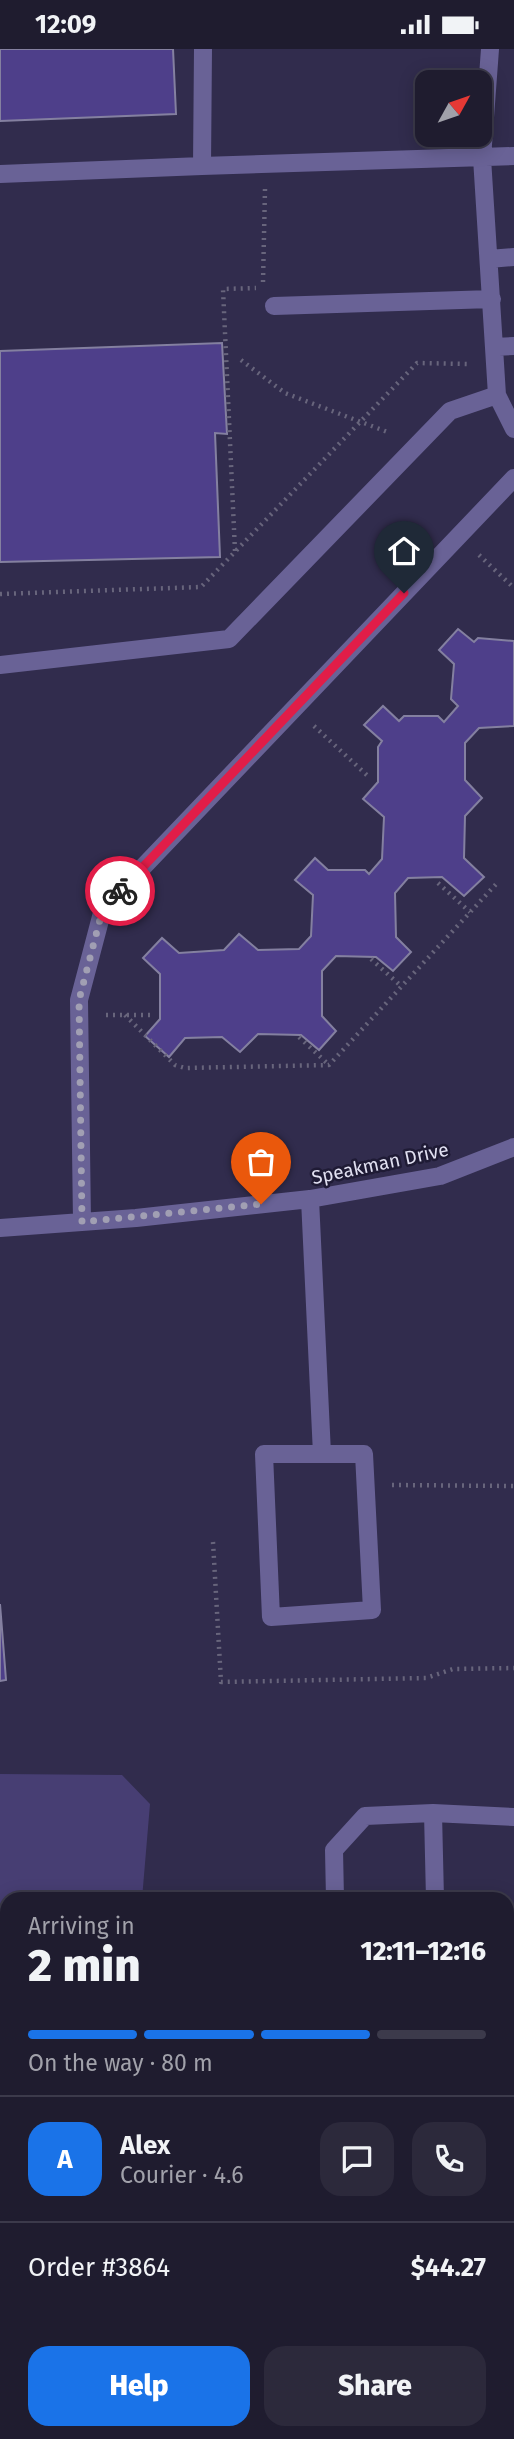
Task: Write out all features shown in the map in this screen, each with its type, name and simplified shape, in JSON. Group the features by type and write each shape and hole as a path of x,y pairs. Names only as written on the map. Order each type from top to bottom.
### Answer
{"street":[{"path":"202,166 203,49"},
{"path":"491,49 482,158 497,395 514,429"},
{"path":"0,174 514,156"},
{"path":"489,259 514,257"},
{"path":"274,306 492,299"},
{"path":"495,356 514,346"},
{"path":"0,665 229,639 450,411 497,395"},
{"path":"82,1222 79,1000 103,908 514,478"},
{"name":"Speakman Drive","path":"0,1228 310,1199 440,1176 514,1147"},
{"path":"310,1199 322,1454"},
{"path":"264,1454 322,1454 364,1454 372,1610 271,1618 264,1454"},
{"path":"433,1813 435,1892"},
{"path":"335,1892 334,1850 365,1816 433,1813 514,1817"}],"path":[{"path":"235,551 223,289 262,288 266,164"},
{"path":"0,594 201,587 417,363 495,356"},
{"path":"241,360 285,393 418,443"},
{"path":"459,536 514,588"},
{"path":"295,707 370,778"},
{"path":"125,1015 175,1065 185,1068 329,1065 498,882"},
{"path":"438,883 470,912"},
{"path":"371,959 401,986"},
{"path":"79,1015 150,1014"},
{"path":"299,1037 329,1065"},
{"path":"365,1485 514,1486"},
{"path":"213,1542 221,1682 426,1678 453,1669 514,1668"}],"shaded area":[{"path":"0,49 514,49 514,1892 0,1892"},
{"path":"0,1774 122,1775 150,1804 143,1892 0,1892"}],"building":[{"path":"0,49 173,49 176,114 0,121"},
{"path":"222,343 227,434 215,433 220,557 0,562 0,351"},
{"path":"458,629 474,642 478,638 514,641 514,726 479,728 465,743 465,780 482,798 465,816 464,858 484,877 464,896 442,877 408,878 395,893 396,937 411,952 393,971 376,957 336,956 322,971 322,1016 336,1031 319,1050 301,1035 258,1034 240,1052 222,1037 185,1038 169,1057 145,1036 160,1019 160,974 143,958 162,938 179,953 224,950 239,934 258,950 299,949 311,936 313,895 295,880 315,858 328,870 365,870 369,874 382,859 384,817 363,799 378,782 378,747 382,741 364,725 383,706 399,721 404,716 438,716 444,722 458,706 451,699 454,664 439,650"},
{"path":"0,1604 6,1680 0,1681"}],"way so far":[{"path":"120,891 103,908 79,1000 82,1222 136,1219 261,1204"}],"route":[{"path":"120,891 404,593"}]}
